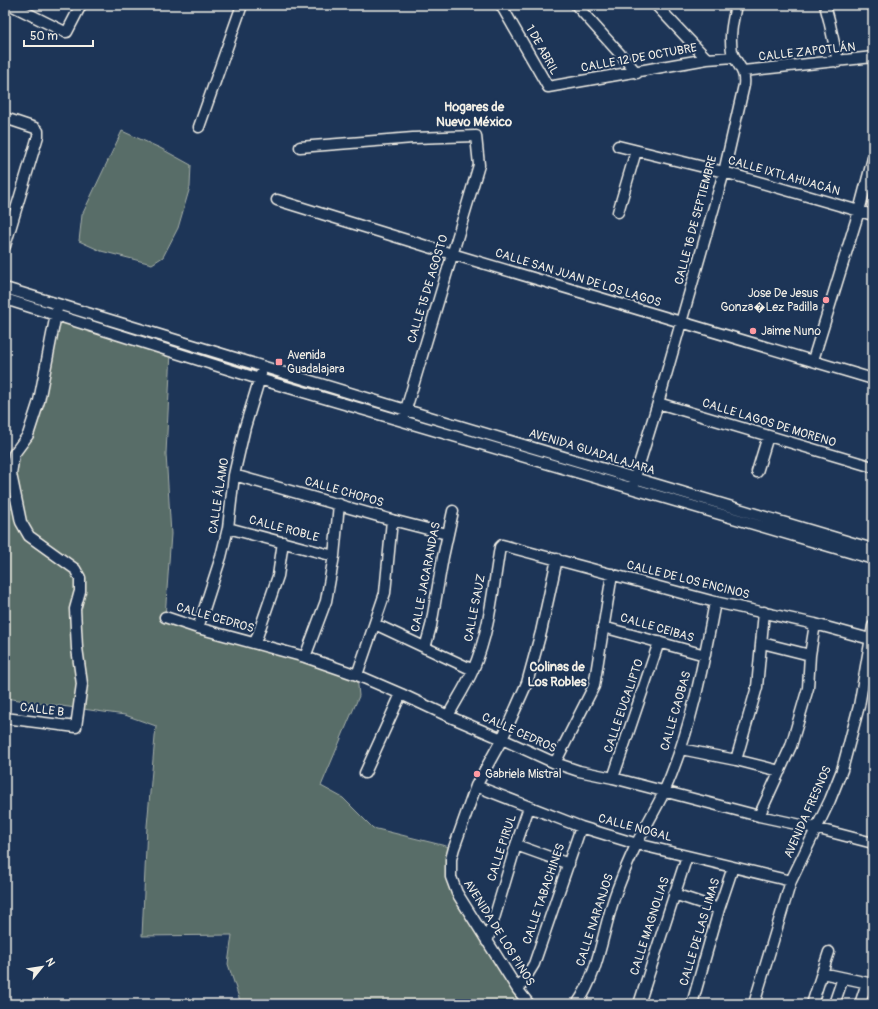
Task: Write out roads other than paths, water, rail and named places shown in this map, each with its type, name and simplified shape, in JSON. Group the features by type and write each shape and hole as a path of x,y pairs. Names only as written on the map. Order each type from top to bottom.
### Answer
{"street":[{"path":"11,5 65,32 67,32 81,5"},
{"path":"198,128 242,5"},
{"name":"1 DE ABRIL","path":"501,5 548,87"},
{"path":"576,5 637,73"},
{"path":"656,5 706,59"},
{"path":"736,5 731,38 734,57 744,71"},
{"path":"825,5 838,62"},
{"name":"CALLE 12 DE OCTUBRE","path":"548,87 637,73 706,59 734,57"},
{"name":"CALLE ZAPOTLÁN","path":"744,71 873,58"},
{"name":"CALLE 16 DE SEPTIEMBRE","path":"634,483 682,322 724,172 744,85 744,71"},
{"path":"5,118 35,128 38,131 38,136 5,246"},
{"name":"CALLE 15 DE AGOSTO","path":"300,147 413,138 476,136 478,165 403,422"},
{"name":"CALLE IXTLAHUACÁN","path":"618,146 724,172 873,215"},
{"path":"618,212 636,151"},
{"path":"813,360 859,211 873,158"},
{"name":"CALLE SAN JUAN DE LOS LAGOS","path":"277,200 452,254 873,379"},
{"name":"AVENIDA GUADALAJARA","path":"5,288 479,432 553,453 757,526 873,559"},
{"name":"AVENIDA GUADALAJARA","path":"5,299 171,350 259,379 403,422 549,464 634,483 873,549"},
{"path":"55,315 58,305"},
{"name":"CALLE B","path":"5,718 76,727 82,684 77,648 76,609 80,591 80,578 75,569 29,536 21,522 11,474 14,454 28,435 38,401 55,315"},
{"name":"CALLE ÁLAMO","path":"198,628 217,571 228,528 234,475 245,427 263,366"},
{"path":"328,400 333,388"},
{"name":"CALLE LAGOS DE MORENO","path":"658,403 873,467"},
{"path":"476,443 479,432"},
{"path":"757,472 768,436"},
{"path":"549,464 553,453"},
{"name":"CALLE CHOPOS","path":"234,475 447,534"},
{"path":"305,657 326,600 334,556 339,504"},
{"name":"CALLE JACARANDAS","path":"425,648 431,626 447,534 453,511"},
{"path":"357,675 385,593 392,520"},
{"name":"CALLE ROBLE","path":"228,528 334,556"},
{"path":"255,643 278,576 284,542"},
{"name":"CALLE DE LOS ENCINOS","path":"501,546 502,545 557,559 715,602 815,624 870,639"},
{"name":"CALLE SAUZ","path":"448,716 473,670 488,623 501,546"},
{"name":"AVENIDA DE LOS PINOS","path":"529,1004 518,990 457,894 451,876 451,859 476,786 502,739 525,690 530,675 557,559"},
{"path":"555,763 594,686 612,574"},
{"name":"CALLE CAOBAS","path":"637,844 664,792 681,749 705,655 715,602"},
{"path":"736,760 757,687 764,612"},
{"name":"CALLE CEDROS","path":"165,617 198,628 305,657 357,675 555,763 579,771 613,778 759,816 873,842"},
{"path":"375,624 473,670"},
{"path":"759,816 791,746 808,688 810,655 815,624"},
{"name":"AVENIDA FRESNOS","path":"754,1004 791,881 830,800 842,770 859,706 873,626"},
{"name":"CALLE CEIBAS","path":"603,627 705,655"},
{"name":"CALLE EUCALIPTO","path":"613,778 659,642"},
{"path":"762,643 810,655"},
{"path":"365,773 402,694"},
{"path":"681,749 780,771"},
{"name":"CALLE NOGAL","path":"476,786 529,808 581,827 637,844 791,881"},
{"name":"CALLE PIRUL","path":"487,942 516,845 529,808"},
{"name":"CALLE TABACHINES","path":"518,990 534,964 581,827"},
{"name":"CALLE NARANJOS","path":"577,1004 585,992 592,975 616,890 637,844"},
{"path":"516,845 569,864"},
{"name":"CALLE MAGNOLIAS","path":"639,1004 687,856"},
{"name":"CALLE DE LAS LIMAS","path":"692,1004 719,909 733,867"},
{"path":"674,894 719,909"},
{"path":"812,1004 828,952"},
{"path":"822,973 870,984 860,1004"},
{"path":"834,1004 843,978"}],"place":[{"name":"Jose De Jesus Gonza�Lez Padilla","path":"826,300"},
{"name":"Jaime Nuno","path":"753,331"},
{"name":"Avenida Guadalajara","path":"279,362"},
{"name":"Gabriela Mistral","path":"477,774"}],"district":[{"name":"Hogares de Nuevo México","path":"474,114"},
{"name":"Colinas de Los Robles","path":"557,674"}]}
